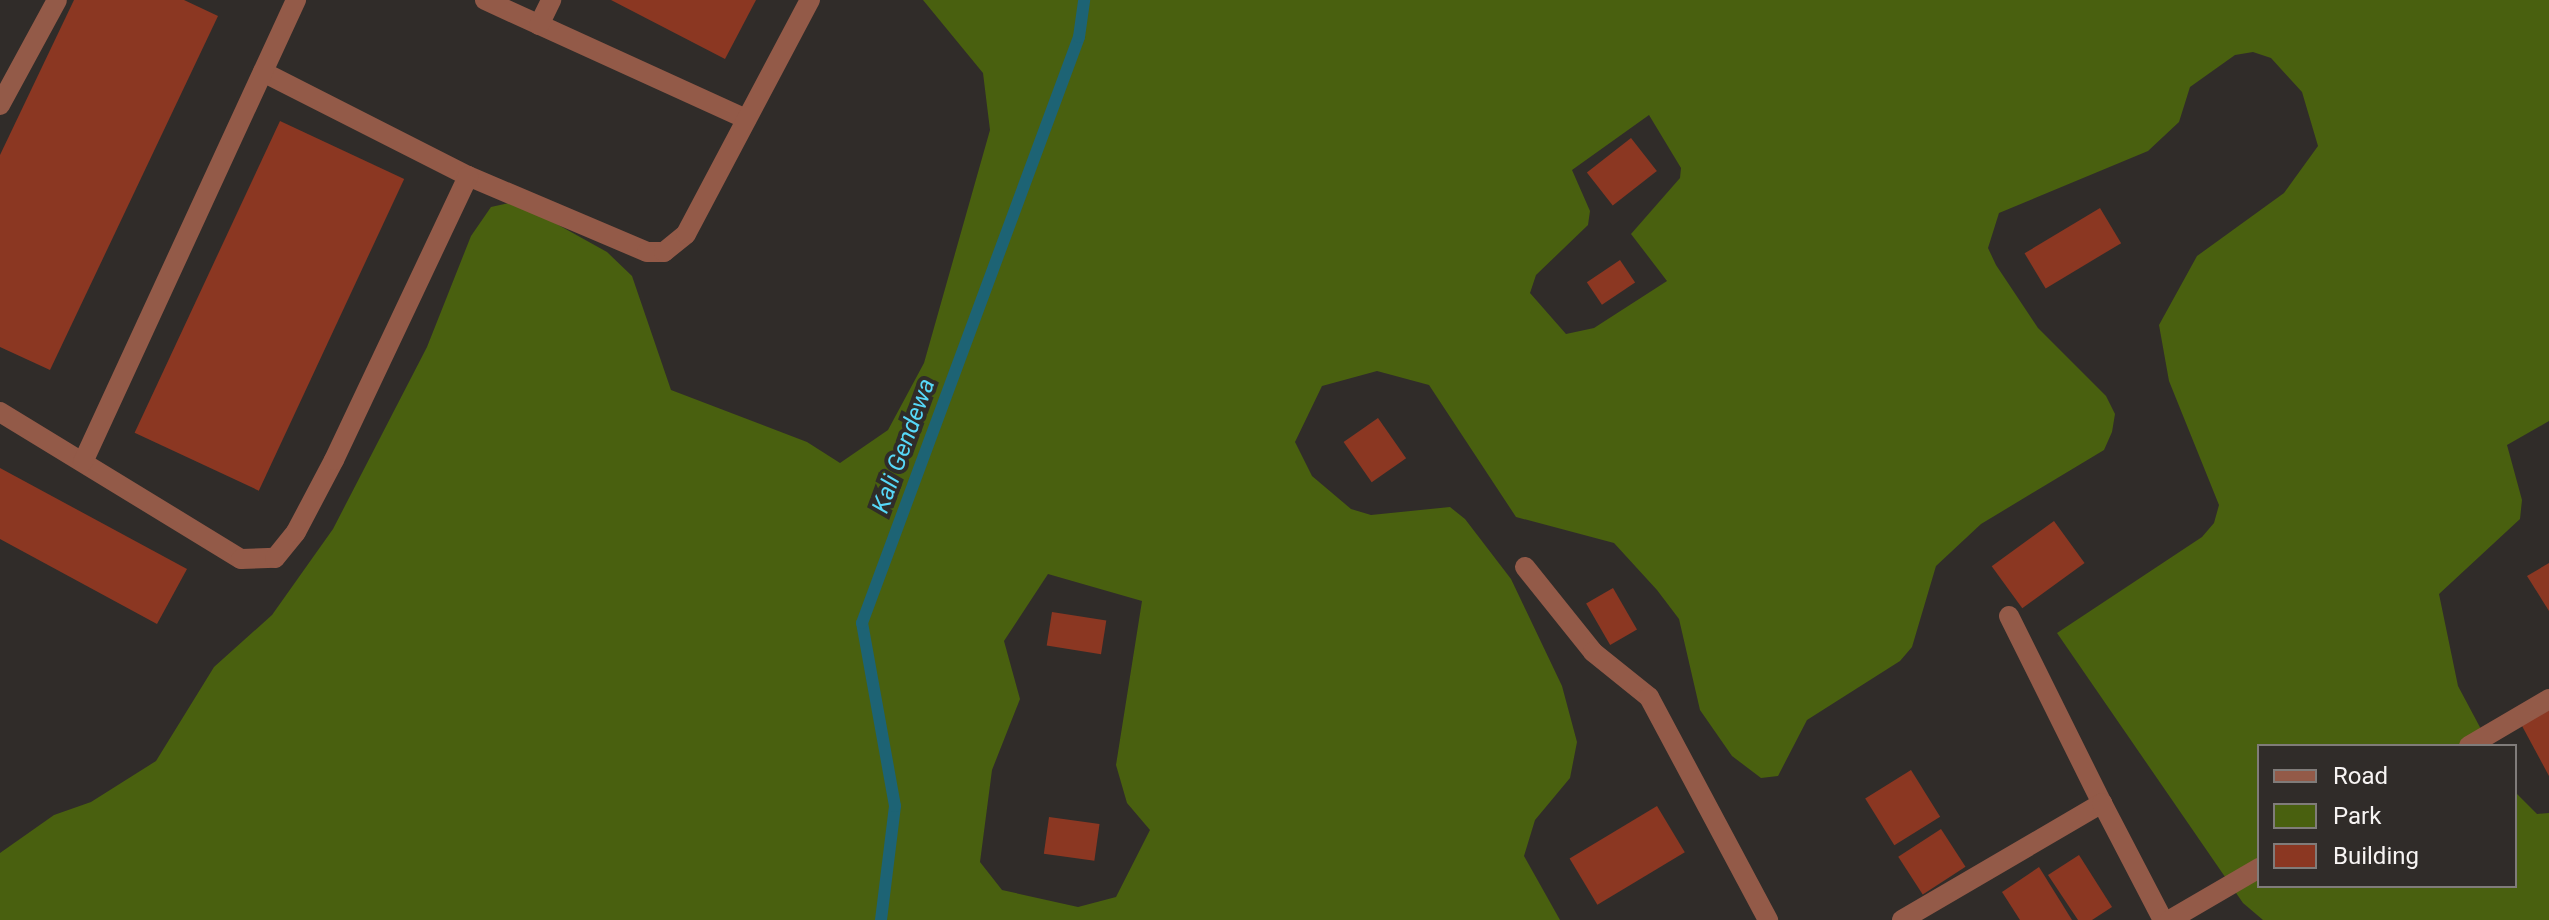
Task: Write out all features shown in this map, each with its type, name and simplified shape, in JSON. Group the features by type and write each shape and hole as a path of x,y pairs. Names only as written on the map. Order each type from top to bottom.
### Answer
{"street":[{"path":"0,105 57,0"},
{"path":"83,462 296,0"},
{"path":"485,0 746,119"},
{"path":"539,25 551,0"},
{"path":"263,72 468,176 647,252 664,252 686,234 810,0"},
{"path":"0,412 241,559 275,558 296,532 334,460 468,176"},
{"path":"1525,567 1593,652 1649,697 1768,920"},
{"path":"2009,616 2163,920"},
{"path":"2472,744 2549,699"},
{"path":"1902,920 2102,803"},
{"path":"2170,920 2257,869"}],"green space":[{"path":"923,0 2549,0 2549,421 2507,445 2522,500 2520,519 2439,594 2458,686 2489,744 2257,744 2257,888 2517,888 2517,794 2537,814 2549,813 2549,920 2263,920 2243,903 2057,633 2202,537 2214,523 2219,505 2169,381 2159,325 2197,256 2284,193 2318,146 2302,92 2271,58 2253,52 2235,55 2190,87 2179,122 2148,151 1999,213 1988,248 1996,265 2038,328 2106,396 2115,414 2112,432 2104,450 1981,524 1936,566 1912,647 1900,661 1807,720 1778,776 1761,778 1732,756 1700,710 1679,619 1614,543 1516,517 1429,385 1377,371 1322,386 1295,442 1312,476 1351,509 1371,515 1450,507 1465,519 1511,579 1562,686 1577,742 1570,778 1535,820 1524,856 1560,920 0,920 0,853 54,815 91,802 156,761 214,667 272,615 333,529 427,347 471,236 491,207 509,203 544,217 607,252 632,276 671,390 807,442 840,463 888,430 924,363 990,130 983,73","holes":["1649,115 1681,168 1680,178 1631,234 1667,281 1594,328 1566,334 1530,293 1536,275 1588,225 1590,211 1572,170","1048,574 1142,601 1116,765 1127,803 1150,830 1116,897 1078,907 1002,890 980,862 992,770 1020,699 1004,641"]}],"building":[{"path":"74,0 184,0 218,16 50,370 0,347 0,155"},
{"path":"611,0 756,0 725,59"},
{"path":"280,121 404,179 259,491 135,433"},
{"path":"1631,138 1657,171 1613,206 1587,172"},
{"path":"2100,208 2121,243 2046,288 2025,253"},
{"path":"1620,260 1635,282 1602,305 1587,282"},
{"path":"1378,418 1406,458 1372,482 1344,442"},
{"path":"0,468 187,569 157,624 0,539"},
{"path":"2054,521 2085,563 2022,608 1992,566"},
{"path":"2549,563 2549,611 2527,576"},
{"path":"1613,588 1637,630 1610,645 1586,604"},
{"path":"1052,612 1106,621 1101,654 1047,646"},
{"path":"2549,709 2549,776 2521,724"},
{"path":"1911,770 1940,817 1894,845 1865,799"},
{"path":"1657,806 1685,852 1597,905 1570,859"},
{"path":"1049,817 1100,824 1094,861 1044,854"},
{"path":"1941,829 1966,867 1923,895 1898,857"},
{"path":"2079,855 2112,907 2092,920 2078,920 2048,875"},
{"path":"2039,867 2072,920 2020,920 2002,892"}],"waterway":[{"name":"Kali Gendewa","path":"881,920 895,806 862,623 1079,37 1084,0"}]}
